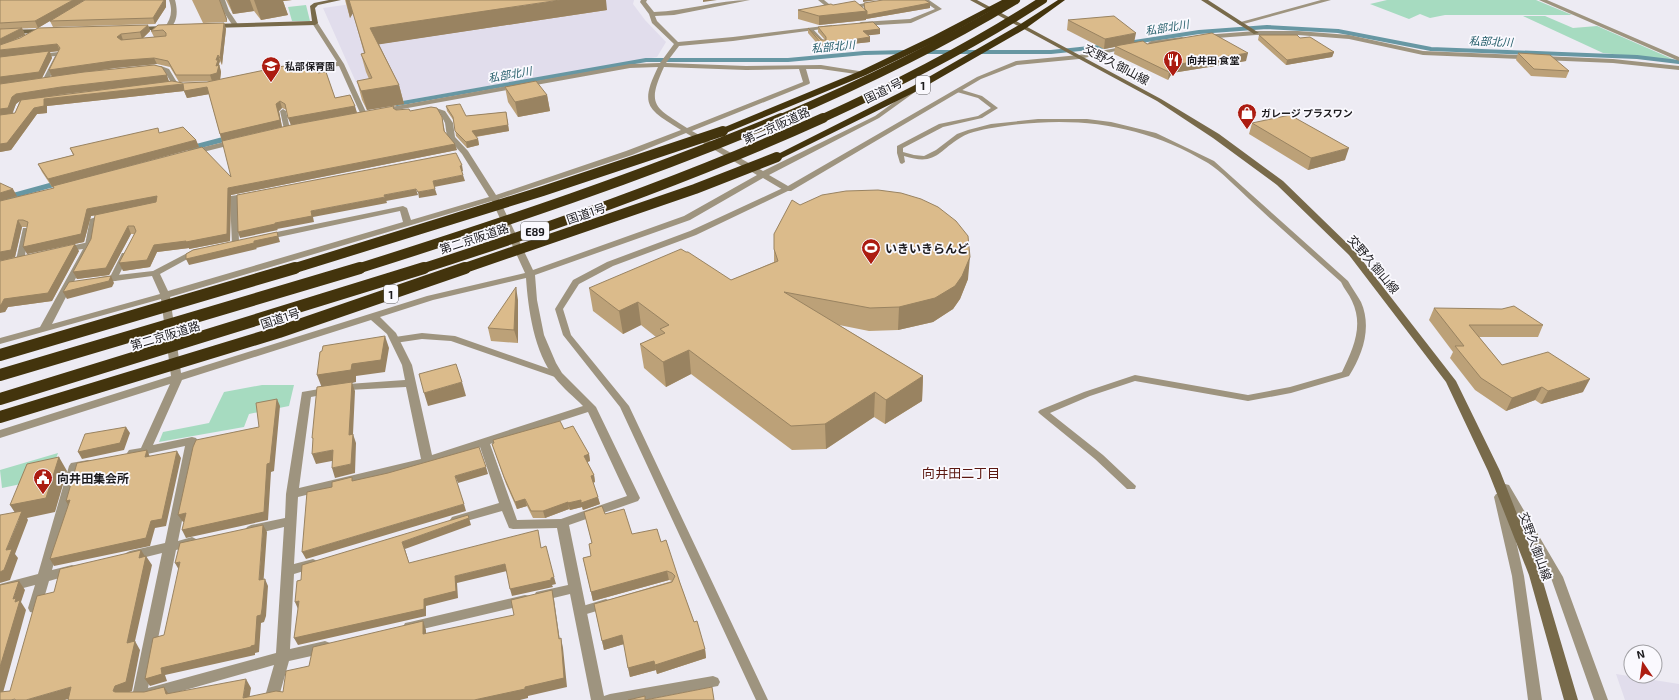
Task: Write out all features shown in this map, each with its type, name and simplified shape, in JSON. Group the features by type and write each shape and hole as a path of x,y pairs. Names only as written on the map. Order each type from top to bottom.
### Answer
{"highway":[{"name":"国道1号","path":"0,355 344,253 644,158 723,131 862,73 992,9 1007,0"},
{"name":"第二京阪道路","path":"0,375 236,306 446,241 651,169 769,123 852,87 924,52 1016,0"},
{"name":"第二京阪道路","path":"0,399 460,256 590,213 672,182 791,133 874,95 988,36 1043,0"},
{"name":"国道1号","path":"0,417 279,332 695,189 778,157 916,88 1022,27 1062,0"}],"main road":[{"path":"205,27 315,23 312,7 316,4 338,0"},
{"name":"交野久御山線","path":"973,0 1159,100 1216,136 1280,183 1352,253 1451,381 1494,471 1535,576 1571,700"},
{"path":"1204,0 1256,34"},
{"path":"26,38 51,23"},
{"path":"128,29 174,28"},
{"path":"0,32 53,31"}],"street":[{"path":"644,0 652,14 654,22 677,44 733,39 836,26"},
{"path":"652,14 674,13 747,0"},
{"path":"821,0 834,10 898,0"},
{"path":"851,25 911,21 939,9 925,0"},
{"path":"1240,23 1328,0"},
{"path":"1542,0 1679,59"},
{"path":"315,23 341,64 363,114"},
{"path":"1146,44 1192,38 1298,33 1349,37 1423,53 1612,61 1679,68"},
{"path":"677,44 662,65 654,82 651,100 656,111 687,131 788,189 979,78 1016,63 1079,57 1131,47"},
{"path":"305,67 341,64"},
{"path":"355,116 630,66 662,65 746,68 821,67 862,73"},
{"path":"0,341 237,276 494,198 629,153 807,83 802,67"},
{"path":"144,69 166,68 176,85 190,88"},
{"path":"38,82 53,80"},
{"path":"0,434 430,298 530,274 687,218 762,175 877,117 916,88"},
{"path":"363,114 392,114 436,110 443,112 448,123 451,138 494,198 530,274 532,300 539,335 558,375 591,407 634,498 562,523 513,525 484,442"},
{"path":"181,156 242,139"},
{"path":"235,243 234,198 257,194"},
{"path":"258,238 404,208 408,224"},
{"path":"58,252 89,245"},
{"path":"44,329 89,245"},
{"path":"67,285 155,273 192,253 206,250"},
{"path":"145,451 177,379 165,295 155,273"},
{"path":"373,316 391,333 407,365 427,460"},
{"path":"271,700 283,657 292,494 306,394 348,387 411,383"},
{"path":"292,494 427,460 591,407"},
{"path":"122,456 192,441 171,547 133,698 283,657 337,644"},
{"path":"32,620 75,466 98,461"},
{"path":"1494,471 1518,576 1535,700"},
{"path":"1494,471 1557,577 1600,700"},
{"path":"446,523 506,505"},
{"path":"239,532 291,521"},
{"path":"562,523 598,700"},
{"path":"119,559 201,540"},
{"path":"288,572 326,560"},
{"path":"0,589 44,576 82,568"},
{"path":"399,630 575,588"},
{"path":"610,700 713,682"}],"lane":[{"path":"166,28 172,21 175,13 172,0"},
{"path":"222,0 226,11 236,26"},
{"path":"149,37 158,28"},
{"path":"810,29 823,43"},
{"path":"31,57 60,54 45,81"},
{"path":"168,86 176,85"},
{"path":"902,162 899,147 941,125 980,117 995,108 980,97 959,91"},
{"path":"283,111 286,127"},
{"path":"900,153 920,158 934,156 953,138 969,132 1029,120 1090,122 1125,127 1153,134 1190,150 1212,162 1344,282 1359,306 1363,326 1359,346 1346,374 1291,390 1248,398 1135,378 1087,394 1043,412 1099,457 1131,486"},
{"path":"762,700 624,406 568,335 559,309 576,282 596,271 610,264 693,233 788,189"},
{"path":"89,245 94,219 110,216"},
{"path":"21,260 26,230"},
{"path":"113,279 130,244"},
{"path":"395,340 422,336 452,338 558,375"},
{"path":"580,611 617,600"}],"shaded area":[{"path":"379,0 634,0 633,4 645,20 666,42 657,57 367,107 323,8"},
{"path":"1616,674 1623,675 1623,684 1663,684 1663,681 1679,684 1679,700 1625,700"}],"green space":[{"path":"1387,0 1536,0 1572,15 1445,15 1430,18 1420,14 1409,19 1370,4"},
{"path":"306,5 310,21 292,21 288,7"},
{"path":"1523,16 1545,16 1573,28 1597,26 1677,61 1603,53"},
{"path":"262,385 294,385 289,406 249,414 244,427 159,442 163,432 209,423 224,392"},
{"path":"58,453 54,464 21,484 2,488 0,470"}],"building":[{"path":"0,0 73,0 35,21 0,23"},
{"path":"85,0 164,0 153,18 50,21"},
{"path":"349,0 560,0 370,28 399,85 361,91 357,81 372,78 361,54 365,53"},
{"path":"883,0 925,0 930,3 867,15 864,3"},
{"path":"855,1 867,11 819,16 798,10 831,4 833,5"},
{"path":"1114,16 1136,33 1105,39 1068,20"},
{"path":"873,22 880,29 863,31 870,37 851,40 852,41 822,44 808,28 821,40 826,40 826,37 818,27"},
{"path":"224,23 220,58 218,55 216,60 218,60 216,66 219,65 217,73 210,75 176,75 168,61 154,58 112,61 49,70 60,48 57,44 0,50 0,45 20,38 38,28 148,25 140,32 121,34 117,37 121,40 166,36 166,33 163,30 151,31 158,25"},
{"path":"22,28 0,39 0,29"},
{"path":"1212,33 1248,53 1174,65 1169,72 1115,46 1143,41 1147,44"},
{"path":"1259,35 1297,35 1300,38 1310,37 1334,52 1287,60"},
{"path":"49,51 39,72 0,77 0,57"},
{"path":"1518,53 1550,55 1569,71 1534,69"},
{"path":"323,62 318,73 326,72 335,98 350,95 355,106 288,118 285,104 280,101 276,104 280,120 220,134 207,87 184,91 183,84 44,99 44,106 34,108 7,143 0,144 0,115 15,113 21,100 172,81 183,83 207,82 284,66"},
{"path":"154,65 162,67 167,75 61,87 16,94 12,97 8,108 0,109 0,84 84,72"},
{"path":"536,81 547,95 515,102 505,87"},
{"path":"460,104 466,116 506,112 508,125 472,131 478,139 466,142 455,131 453,117 446,106"},
{"path":"394,106 393,108 396,110 409,109 410,111 431,107 437,108 442,117 444,131 455,144 228,188 227,234 186,242 154,245 147,260 119,263 136,231 134,226 128,226 106,268 73,272 91,239 95,215 156,202 157,196 87,209 81,234 23,247 28,222 18,220 11,250 0,252 0,201 54,188 53,186 202,147 231,177 222,141 291,125"},
{"path":"1290,115 1349,148 1311,158 1252,123"},
{"path":"183,127 196,140 48,179 38,164 74,155 70,148 158,128 159,133"},
{"path":"456,153 462,165 460,166 463,175 433,181 435,189 418,192 416,189 384,195 385,197 311,211 312,216 238,232 237,195"},
{"path":"0,183 13,189 0,193"},
{"path":"878,190 901,193 921,199 938,207 956,221 968,236 970,257 962,276 955,286 935,298 899,307 870,308 784,292 923,376 886,400 875,392 825,424 791,426 689,350 663,362 640,344 665,333 660,329 669,325 638,302 619,311 589,288 681,249 731,280 778,261 774,249 774,234 792,200 800,205 822,195 846,191"},
{"path":"277,232 278,236 186,259 186,254 193,250"},
{"path":"75,244 48,293 4,299 0,305 0,261"},
{"path":"111,276 109,281 63,292 69,282"},
{"path":"516,287 514,330 488,328"},
{"path":"1514,306 1543,325 1469,325 1502,365 1548,352 1590,379 1548,391 1542,387 1512,398 1481,378 1455,346 1464,346 1434,308 1502,309"},
{"path":"385,336 381,360 352,364 351,370 317,375 320,352 322,351 323,346"},
{"path":"456,364 462,382 424,393 419,374"},
{"path":"352,382 349,435 353,434 351,464 332,468 333,450 312,454 317,387"},
{"path":"277,399 270,463 267,464 264,512 182,530 186,513 178,515 193,447 196,440 259,427 256,403"},
{"path":"560,421 564,429 573,426 589,454 584,456 594,475 591,476 598,497 581,503 581,500 568,502 543,511 531,511 525,499 515,502 492,444 494,443 493,440"},
{"path":"126,427 120,443 78,452 85,434"},
{"path":"479,447 486,467 455,476 464,504 302,552 307,492 332,487 332,482 352,477 352,481 388,473"},
{"path":"147,450 145,457 177,451 162,519 151,521 146,538 50,559 70,500 66,501 77,463"},
{"path":"59,457 46,498 10,505 27,464"},
{"path":"602,506 605,514 624,509 632,534 657,529 661,542 666,540 694,622 697,621 705,649 655,665 654,661 628,668 622,635 602,641 594,604 672,582 675,576 667,571 591,592 583,558 591,556 589,544 592,543 584,512"},
{"path":"22,511 6,550 12,549 4,570 0,572 0,515"},
{"path":"468,515 469,518 402,542 409,563 538,530 541,548 546,546 554,577 551,578 551,580 510,589 505,564 455,576 456,591 424,599 424,609 294,638 299,601 295,602 297,581 301,580 302,565"},
{"path":"263,525 259,580 265,579 261,615 257,616 255,645 161,668 162,674 145,679 153,638 164,635 180,562 175,563 180,543"},
{"path":"141,550 139,558 146,556 127,643 135,641 126,682 115,686 113,691 115,692 144,692 164,687 166,694 246,679 243,698 276,691 283,692 286,671 309,666 313,647 423,621 423,634 514,615 511,600 552,590 559,639 561,638 564,678 525,687 525,689 474,700 68,700 71,687 26,700 0,700 0,692 10,691 37,596 54,592 60,569"},
{"path":"19,581 13,599 16,598 15,602 20,600 0,667 0,585"},
{"path":"712,687 714,700 645,700"},
{"path":"645,696 645,700 628,700"}],"waterway":[{"name":"私部北川","path":"1128,43 1199,32 1267,27 1338,31 1431,49 1637,57 1679,62"},
{"name":"私部北川","path":"924,52 1051,52 1109,46"},
{"name":"私部北川","path":"397,104 646,60 788,60 864,53 907,52"},
{"name":"私部北川","path":"191,148 229,138"},
{"name":"私部北川","path":"0,199 59,183"}],"place":[{"name":"向井田 食堂","path":"1173,77"},
{"name":"私部保育園","path":"271,83"},
{"name":"ガレージ プラスワン","path":"1247,130"},
{"name":"いきいきらんど","path":"871,265"},
{"name":"向井田集会所","path":"43,495"}],"district":[{"name":"向井田二丁目","path":"961,473"}]}
